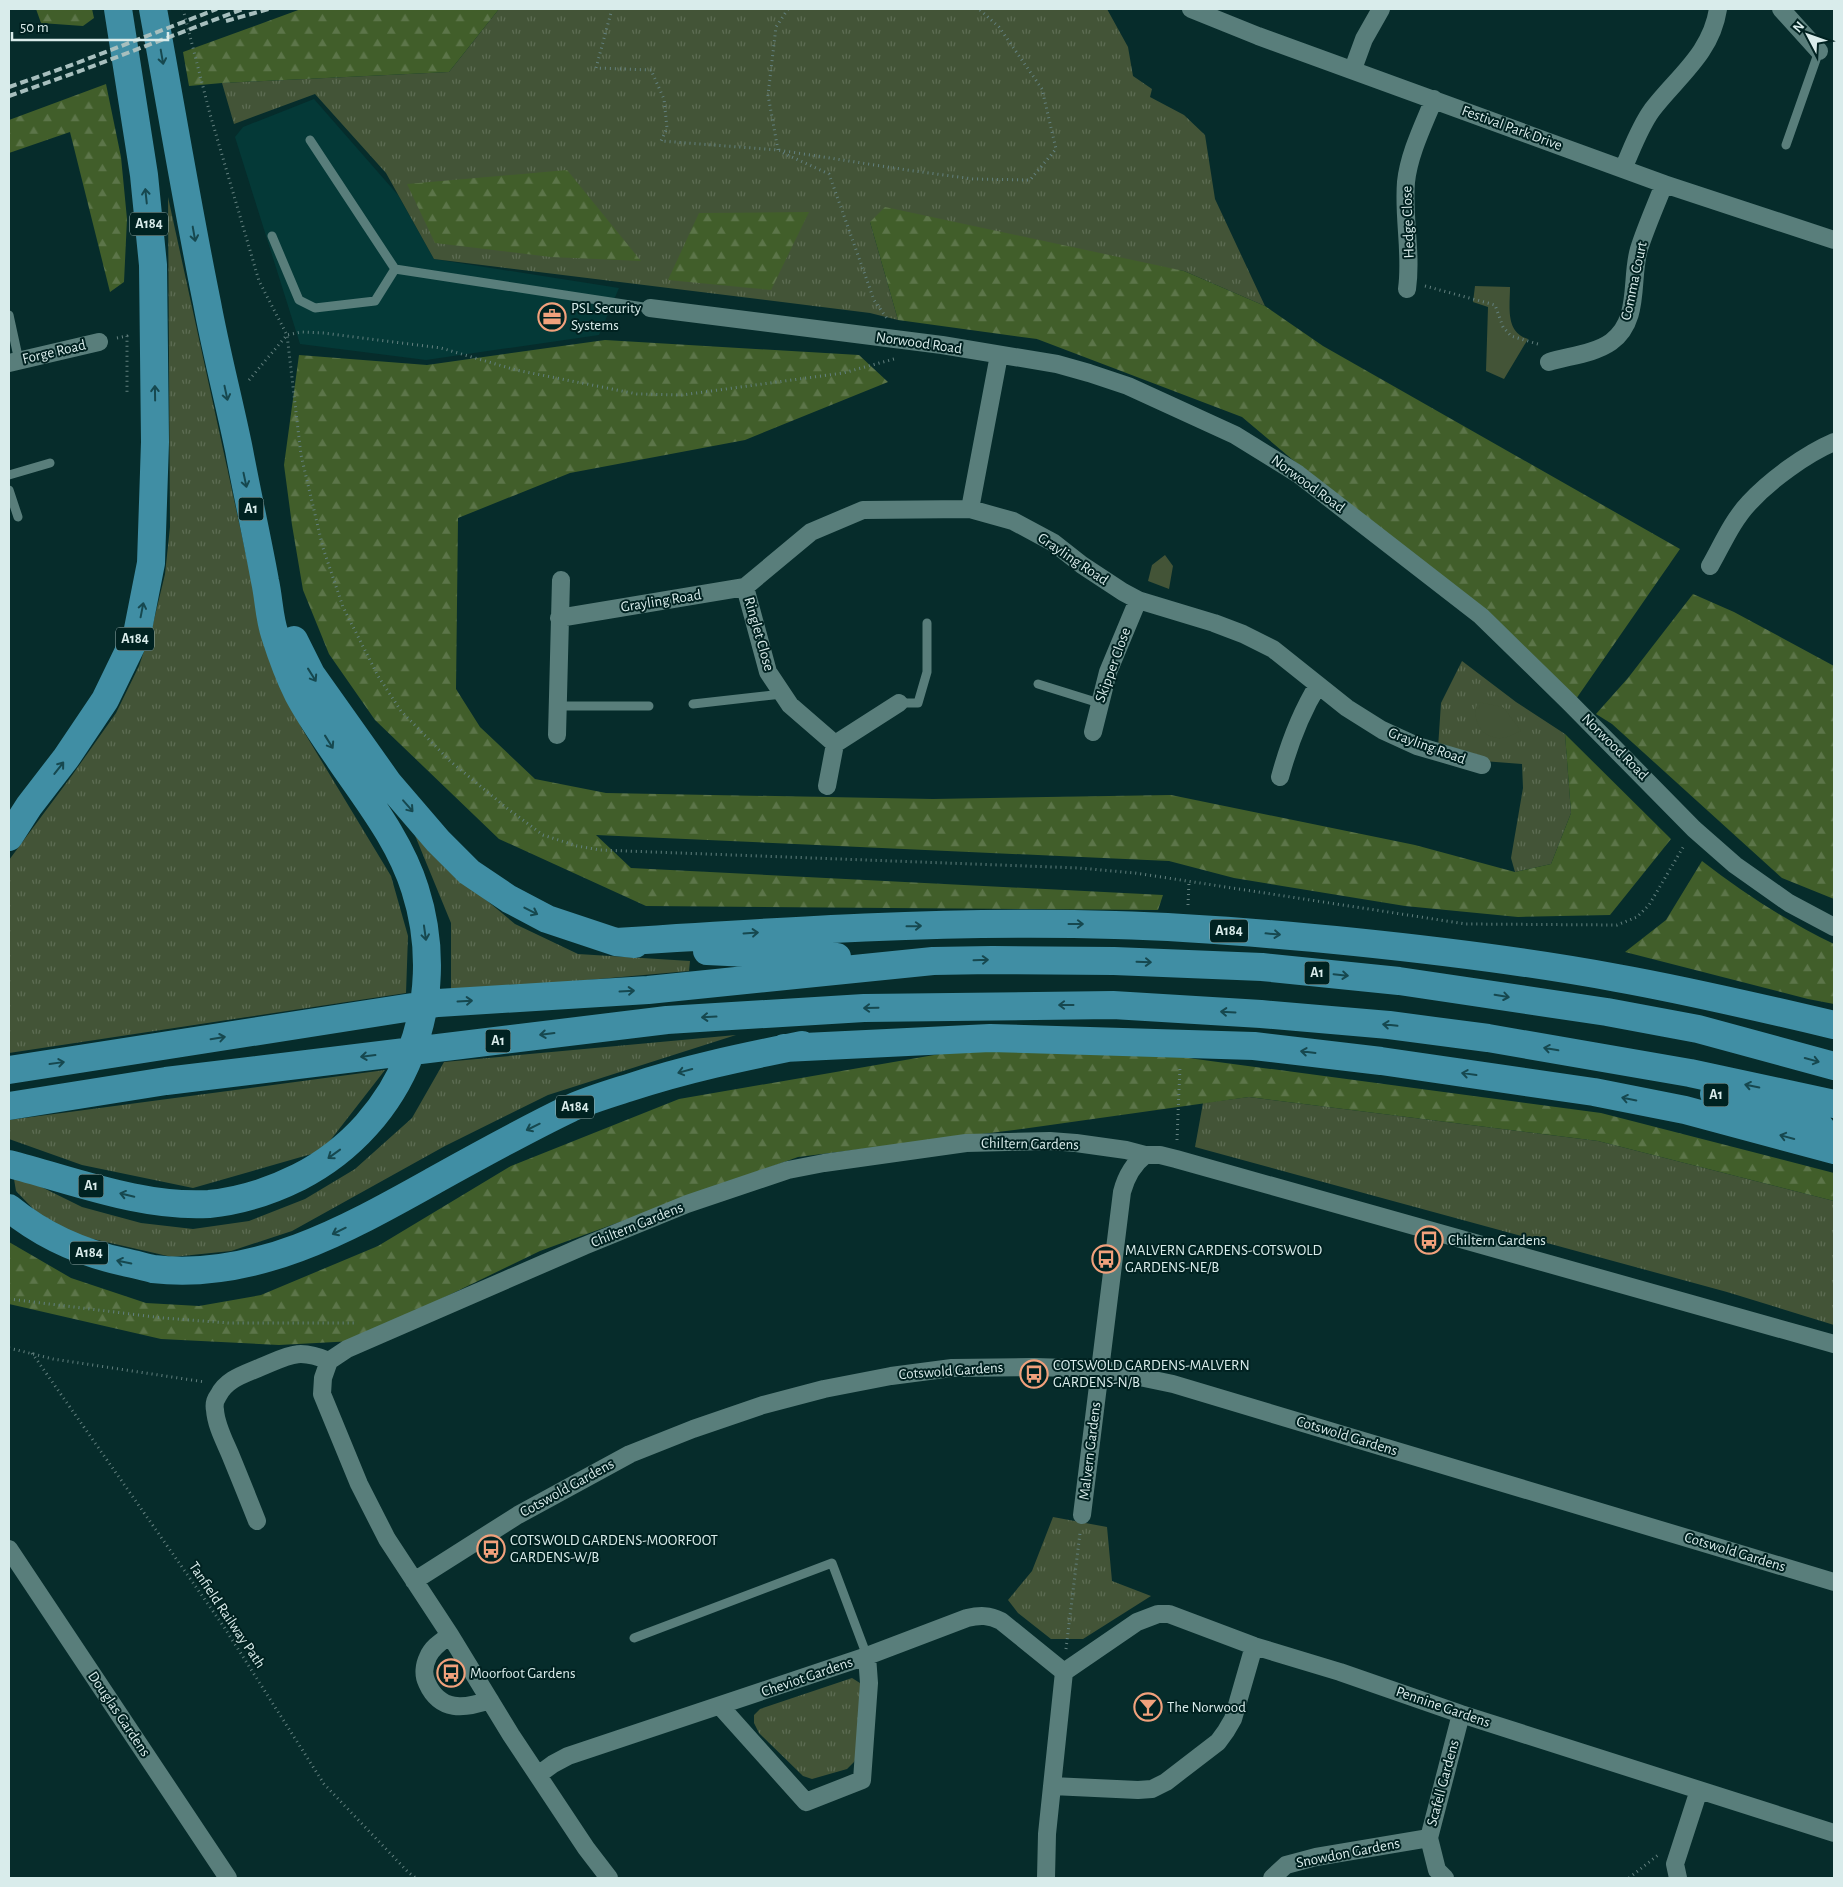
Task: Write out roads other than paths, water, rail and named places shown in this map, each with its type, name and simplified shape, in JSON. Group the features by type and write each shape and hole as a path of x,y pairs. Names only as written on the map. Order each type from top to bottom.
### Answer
{"highway":[{"name":"A184","path":"9,836 29,806 66,758 105,700 137,634 151,563 155,442 153,265 144,175 118,9"},
{"name":"A184","path":"153,9 207,306 235,432"},
{"name":"A1","path":"9,1164 133,1196 175,1204 211,1204 248,1197 282,1186 314,1169 344,1147 370,1121 389,1096 404,1069 416,1040 424,1009 428,978 423,916 414,885 400,854 375,810 338,758 297,693 274,632 235,432"},
{"name":"A1","path":"266,585 310,674 388,784 438,841 469,872 509,899 547,919 616,942 678,950 932,961 1114,961 1262,967 1399,981 1608,1012 1698,1029 1834,1066"},
{"name":"A184","path":"9,828 29,806"},
{"name":"A184","path":"616,942 832,928 990,924 1116,924 1272,934 1408,948 1615,977 1708,995 1834,1025"},
{"name":"A1","path":"9,1070 438,1003 648,990 932,961"},
{"name":"A1","path":"9,1106 166,1081 667,1020 864,1008 1113,1005 1300,1017 1388,1025 1488,1038 1690,1073 1834,1104"},
{"name":"A184","path":"12,1210 43,1231 78,1249 112,1260 153,1268 185,1270 222,1268 262,1260 335,1234 504,1141 574,1107 654,1079 784,1048 990,1006"},
{"name":"A1","path":"1698,1029 1834,1035"},
{"name":"A184","path":"784,1048 990,1038 1254,1046 1381,1061 1594,1092 1685,1110 1834,1150"},
{"name":"A1","path":"1598,1057 1834,1133"}],"street":[{"name":"Festival Park Drive","path":"1191,9 1258,36 1353,69 1664,184 1834,240"},
{"path":"1353,69 1364,39 1380,9"},
{"path":"1623,169 1648,117 1693,64 1702,50 1711,32 1718,9"},
{"path":"1781,9 1820,51"},
{"name":"Hedge Close","path":"1408,285 1410,268 1405,202 1406,180 1410,161 1434,99"},
{"name":"Comma Court","path":"1553,361 1592,350 1611,342 1623,330 1633,300 1639,248 1664,184"},
{"name":"Norwood Road","path":"650,308 942,346 1057,364 1128,386 1235,435 1298,474 1481,616 1694,829 1735,865 1767,889 1834,927"},
{"name":"Forge Road","path":"14,362 99,342"},
{"path":"970,508 999,356"},
{"path":"1710,566 1731,528 1749,504 1771,483 1801,461 1834,442"},
{"name":"Grayling Road","path":"559,618 745,587 811,532 863,510 970,508 1013,521 1054,543 1082,565 1122,592 1138,600 1243,634 1273,649 1347,708 1382,730 1417,746 1482,765"},
{"path":"557,735 561,580"},
{"name":"Ringlet Close","path":"745,587 768,672 790,705 835,744"},
{"name":"Skipper Close","path":"1093,732 1108,672 1138,600"},
{"path":"1280,777 1297,724 1318,685"},
{"path":"827,786 835,744 899,703"},
{"name":"Chiltern Gardens","path":"329,1361 348,1349 584,1246 687,1204 788,1170 824,1163 966,1143 1050,1141 1126,1150 1144,1155 1160,1155 1176,1159 1834,1344"},
{"name":"Malvern Gardens","path":"1082,1515 1122,1192 1132,1168 1144,1155"},
{"path":"257,1520 221,1432 215,1411 215,1403 225,1384 236,1377 289,1355 313,1354 329,1361 323,1378 322,1394 359,1484 387,1539 538,1775 586,1848 609,1878"},
{"name":"Cotswold Gardens","path":"414,1581 518,1515 630,1454 763,1404 824,1389 891,1376 952,1368 1034,1367 1101,1369 1173,1384 1834,1582"},
{"name":"Douglas Gardens","path":"9,1549 228,1878"},
{"name":"Pennine Gardens","path":"1064,1672 1137,1622 1158,1614 1169,1614 1254,1646 1340,1672 1461,1714 1834,1833"},
{"name":"Cheviot Gardens","path":"538,1775 568,1756 866,1656 966,1618 991,1616 1001,1621 1064,1672"},
{"path":"450,1635 435,1646 428,1657 425,1668 425,1680 430,1690 438,1699 449,1705 462,1707 490,1700"},
{"path":"1052,1786 1138,1790 1152,1789 1166,1782 1218,1742 1226,1731 1233,1719 1254,1646"},
{"path":"720,1706 806,1802 862,1780 869,1683 866,1656"},
{"path":"1046,1878 1047,1834 1064,1672"},
{"name":"Scafell Gardens","path":"1445,1878 1437,1870 1428,1838 1461,1714"},
{"path":"1678,1878 1675,1864 1699,1790"},
{"name":"Snowdon Gardens","path":"1272,1878 1286,1865 1316,1857 1428,1838"}],"lane":[{"path":"1786,145 1820,51"},
{"path":"310,140 395,269 650,308"},
{"path":"272,236 299,300 315,308 376,301 395,269"},
{"path":"9,315 14,362"},
{"path":"9,475 50,464"},
{"path":"9,490 18,517"},
{"path":"899,703 918,703 927,672 927,623"},
{"path":"1038,684 1099,703"},
{"path":"693,704 782,694"},
{"path":"558,706 649,706"},
{"path":"634,1638 832,1563 866,1656"}],"railway":[{"path":"9,87 217,9"},
{"path":"9,96 243,9"},
{"path":"226,21 269,9"}],"place":[{"name":"PSL Security Systems","path":"552,317"},
{"name":"Chiltern Gardens","path":"1429,1240"},
{"name":"MALVERN GARDENS-COTSWOLD GARDENS-NE/B","path":"1106,1259"},
{"name":"COTSWOLD GARDENS-MALVERN GARDENS-N/B","path":"1034,1374"},
{"name":"COTSWOLD GARDENS-MOORFOOT GARDENS-W/B","path":"491,1549"},
{"name":"Moorfoot Gardens","path":"451,1673"},
{"name":"The Norwood","path":"1148,1707"}]}
